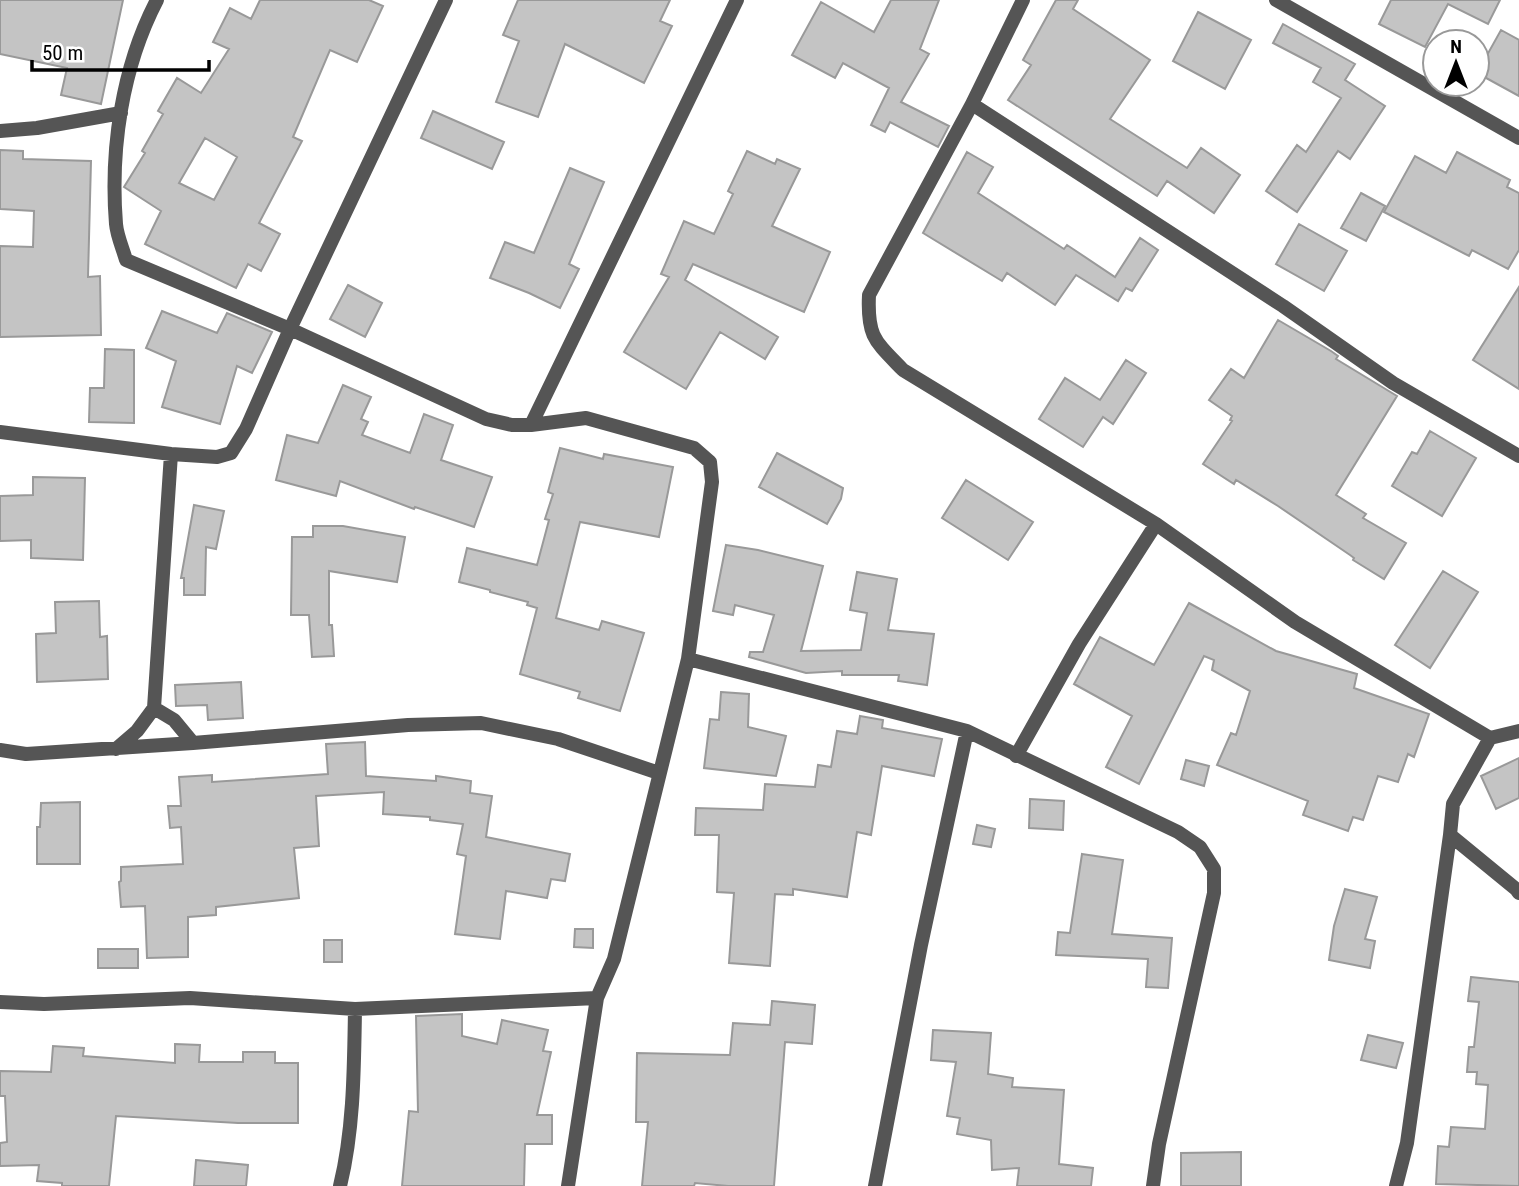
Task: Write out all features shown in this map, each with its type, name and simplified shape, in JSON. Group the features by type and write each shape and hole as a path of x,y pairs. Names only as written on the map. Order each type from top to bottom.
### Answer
{"street":[{"path":"157,0 144,25 116,139 116,227 126,260 290,329 486,419 512,425 531,425 586,418 694,448 710,462 712,482 688,659 614,960 597,998 568,1186"},
{"path":"0,432 171,454 217,457 231,453 246,429 290,329 446,0"},
{"path":"531,425 737,0"},
{"path":"1023,0 972,104 869,295 868,319 874,339 903,370 1156,524 1295,622 1490,738 1519,731"},
{"path":"1276,0 1519,138"},
{"path":"972,104 1283,306 1393,383 1519,456"},
{"path":"0,131 37,128 121,113"},
{"path":"116,748 137,731 155,708 171,454"},
{"path":"1016,755 1079,644 1156,524"},
{"path":"688,659 967,731 1178,832 1200,847 1214,869 1214,892 1159,1144 1153,1186"},
{"path":"155,708 174,720 193,743"},
{"path":"0,750 26,754 408,725 481,723 558,739 659,773"},
{"path":"875,1186 921,946 967,731"},
{"path":"1396,1186 1407,1143 1453,804 1490,738"},
{"path":"1450,835 1519,893"},
{"path":"0,1002 44,1004 190,998 355,1009 597,998"},
{"path":"340,1186 345,1164 354,1072 355,1009"}],"building":[{"path":"0,0 123,0 101,104 61,95 67,68 0,54"},
{"path":"260,0 369,0 383,6 357,62 330,50 293,137 302,141 259,223 280,234 261,271 248,264 236,288 145,244 161,211 124,187 145,153 142,151 163,114 158,111 177,78 201,93 229,49 213,42 230,8 251,19","holes":["205,138 237,157 214,200 179,183"]},
{"path":"518,0 670,0 660,21 672,26 644,83 565,44 538,117 496,102 519,41 503,35"},
{"path":"891,0 939,0 920,49 929,54 901,102 949,126 938,147 890,122 885,132 871,125 889,88 843,63 835,78 792,55 821,2 874,32"},
{"path":"1056,0 1078,0 1073,9 1150,60 1110,119 1187,168 1201,148 1240,175 1214,213 1167,181 1157,196 1008,100 1031,65 1023,60"},
{"path":"1391,0 1500,0 1488,24 1448,4 1435,28 1421,28 1421,45 1379,24"},
{"path":"1198,12 1251,40 1225,89 1173,61"},
{"path":"1283,24 1355,64 1345,80 1385,106 1350,159 1338,151 1297,212 1266,191 1297,145 1306,152 1341,98 1313,82 1321,68 1273,43"},
{"path":"1501,30 1519,40 1519,96 1491,81 1491,48"},
{"path":"433,111 504,142 492,169 421,138"},
{"path":"0,150 23,151 23,159 91,161 88,277 100,276 101,335 0,337 0,246 33,247 34,211 0,209"},
{"path":"747,151 775,164 777,159 800,169 772,226 830,252 804,312 693,264 685,280 778,337 765,359 720,332 686,389 624,352 669,277 661,274 684,221 714,234 733,194 728,191"},
{"path":"967,152 993,167 978,193 1064,249 1067,245 1115,277 1140,238 1158,250 1132,291 1126,288 1118,301 1076,275 1055,305 1007,273 1002,281 923,233"},
{"path":"1457,152 1510,180 1507,187 1519,193 1519,250 1508,269 1472,250 1469,256 1384,212 1415,156 1446,173"},
{"path":"570,168 604,182 569,264 579,269 560,308 490,278 505,242 534,253"},
{"path":"1361,193 1385,206 1366,241 1341,228"},
{"path":"1299,224 1347,251 1324,291 1276,264"},
{"path":"348,285 382,303 365,337 330,319"},
{"path":"1519,287 1519,389 1473,360"},
{"path":"162,311 217,333 227,313 272,332 252,373 237,366 220,424 162,407 176,361 146,348"},
{"path":"1278,320 1331,351 1338,356 1336,359 1397,396 1336,495 1366,514 1363,518 1406,543 1384,579 1278,506 1236,480 1234,484 1203,464 1232,421 1232,416 1209,400 1231,369 1244,378"},
{"path":"105,349 134,350 134,423 89,422 90,388 104,388"},
{"path":"1126,360 1146,373 1113,424 1103,417 1083,447 1039,419 1065,378 1100,400"},
{"path":"343,385 371,397 361,419 368,422 362,435 410,453 424,414 453,425 441,460 492,477 474,527 415,507 414,509 340,481 336,496 276,480 287,435 318,443"},
{"path":"1430,431 1476,458 1442,516 1392,486 1412,452 1417,454"},
{"path":"560,448 603,459 604,454 673,467 659,537 580,522 556,618 599,630 602,621 644,633 620,711 578,698 580,692 520,674 537,608 527,605 528,602 459,582 467,548 537,565 549,520 545,519 553,494 548,492"},
{"path":"777,453 843,488 841,499 827,524 759,487"},
{"path":"33,477 85,478 83,560 31,558 31,540 0,541 0,496 33,495"},
{"path":"966,480 1033,522 1008,560 942,518"},
{"path":"194,505 224,511 216,549 206,547 205,595 184,595 184,578 181,578"},
{"path":"313,526 343,526 405,537 397,582 329,571 329,625 332,625 334,656 312,657 309,615 291,615 292,537 313,537"},
{"path":"726,545 823,566 801,651 861,650 867,613 850,610 857,572 897,579 888,630 934,634 927,685 898,681 899,675 842,675 842,671 806,673 749,657 750,652 763,652 774,615 735,605 733,615 713,611"},
{"path":"1443,571 1478,592 1430,668 1395,645"},
{"path":"99,601 100,637 107,636 108,679 37,682 36,634 56,633 55,602"},
{"path":"1189,603 1276,651 1357,674 1354,688 1429,714 1414,757 1408,754 1398,782 1378,776 1363,820 1353,817 1348,831 1303,815 1308,801 1217,765 1231,733 1236,735 1250,691 1212,670 1214,660 1204,656 1139,784 1106,767 1132,716 1074,684 1100,637 1154,665"},
{"path":"241,682 243,718 208,720 207,705 176,706 175,685"},
{"path":"721,692 749,694 748,727 786,736 776,776 704,768 710,719 719,720"},
{"path":"860,716 883,720 882,728 942,739 934,776 882,766 871,835 857,832 847,897 793,889 793,895 775,894 770,966 729,963 734,893 717,892 719,835 695,835 696,808 763,810 765,784 815,787 818,765 831,767 837,731 857,734"},
{"path":"365,742 366,776 436,781 436,776 471,781 470,793 492,796 486,837 570,854 565,881 551,879 547,898 506,891 500,939 455,934 466,856 457,854 463,824 430,820 430,817 383,814 384,792 316,796 319,846 294,848 299,898 216,907 216,915 188,917 188,957 147,958 145,906 121,907 121,867 183,864 181,827 170,828 168,806 181,806 179,777 212,775 212,782 328,774 326,744"},
{"path":"1519,758 1519,798 1496,809 1481,776"},
{"path":"1186,760 1209,766 1204,786 1181,779"},
{"path":"1030,799 1064,801 1063,830 1029,828"},
{"path":"80,802 80,864 37,864 37,827 40,827 41,803"},
{"path":"977,825 995,829 991,847 973,844"},
{"path":"1082,854 1123,860 1112,934 1172,938 1168,988 1146,987 1148,959 1056,955 1058,932 1070,933"},
{"path":"1345,889 1377,897 1365,939 1375,941 1370,968 1329,960 1334,926"},
{"path":"575,929 593,929 593,948 574,947"},
{"path":"324,940 342,940 342,962 324,962"},
{"path":"98,949 138,949 138,968 98,968"},
{"path":"1471,977 1519,982 1519,1186 1436,1184 1438,1146 1449,1147 1451,1127 1485,1129 1488,1085 1476,1084 1477,1072 1467,1072 1469,1047 1474,1047 1479,1002 1468,1001"},
{"path":"772,1001 815,1005 812,1044 785,1042 774,1186 695,1183 694,1186 642,1186 648,1122 636,1122 637,1053 730,1055 733,1023 770,1025"},
{"path":"462,1014 462,1036 497,1044 502,1020 548,1030 543,1051 551,1052 537,1115 552,1115 552,1144 525,1144 524,1186 402,1186 409,1111 418,1112 416,1016"},
{"path":"933,1030 991,1033 988,1074 1013,1078 1012,1087 1064,1090 1059,1164 1093,1168 1091,1186 1017,1186 1019,1168 992,1170 991,1140 957,1134 960,1118 947,1116 956,1062 931,1060"},
{"path":"1368,1035 1403,1043 1396,1068 1361,1060"},
{"path":"175,1044 200,1045 199,1062 243,1062 243,1052 275,1052 275,1063 298,1063 298,1123 238,1123 116,1116 109,1186 62,1186 62,1183 37,1181 39,1165 0,1166 0,1143 7,1142 5,1096 0,1096 0,1071 51,1072 53,1046 84,1048 83,1056 175,1063"},
{"path":"1241,1152 1241,1186 1181,1186 1181,1153"},
{"path":"196,1160 248,1165 246,1186 194,1186"}]}
